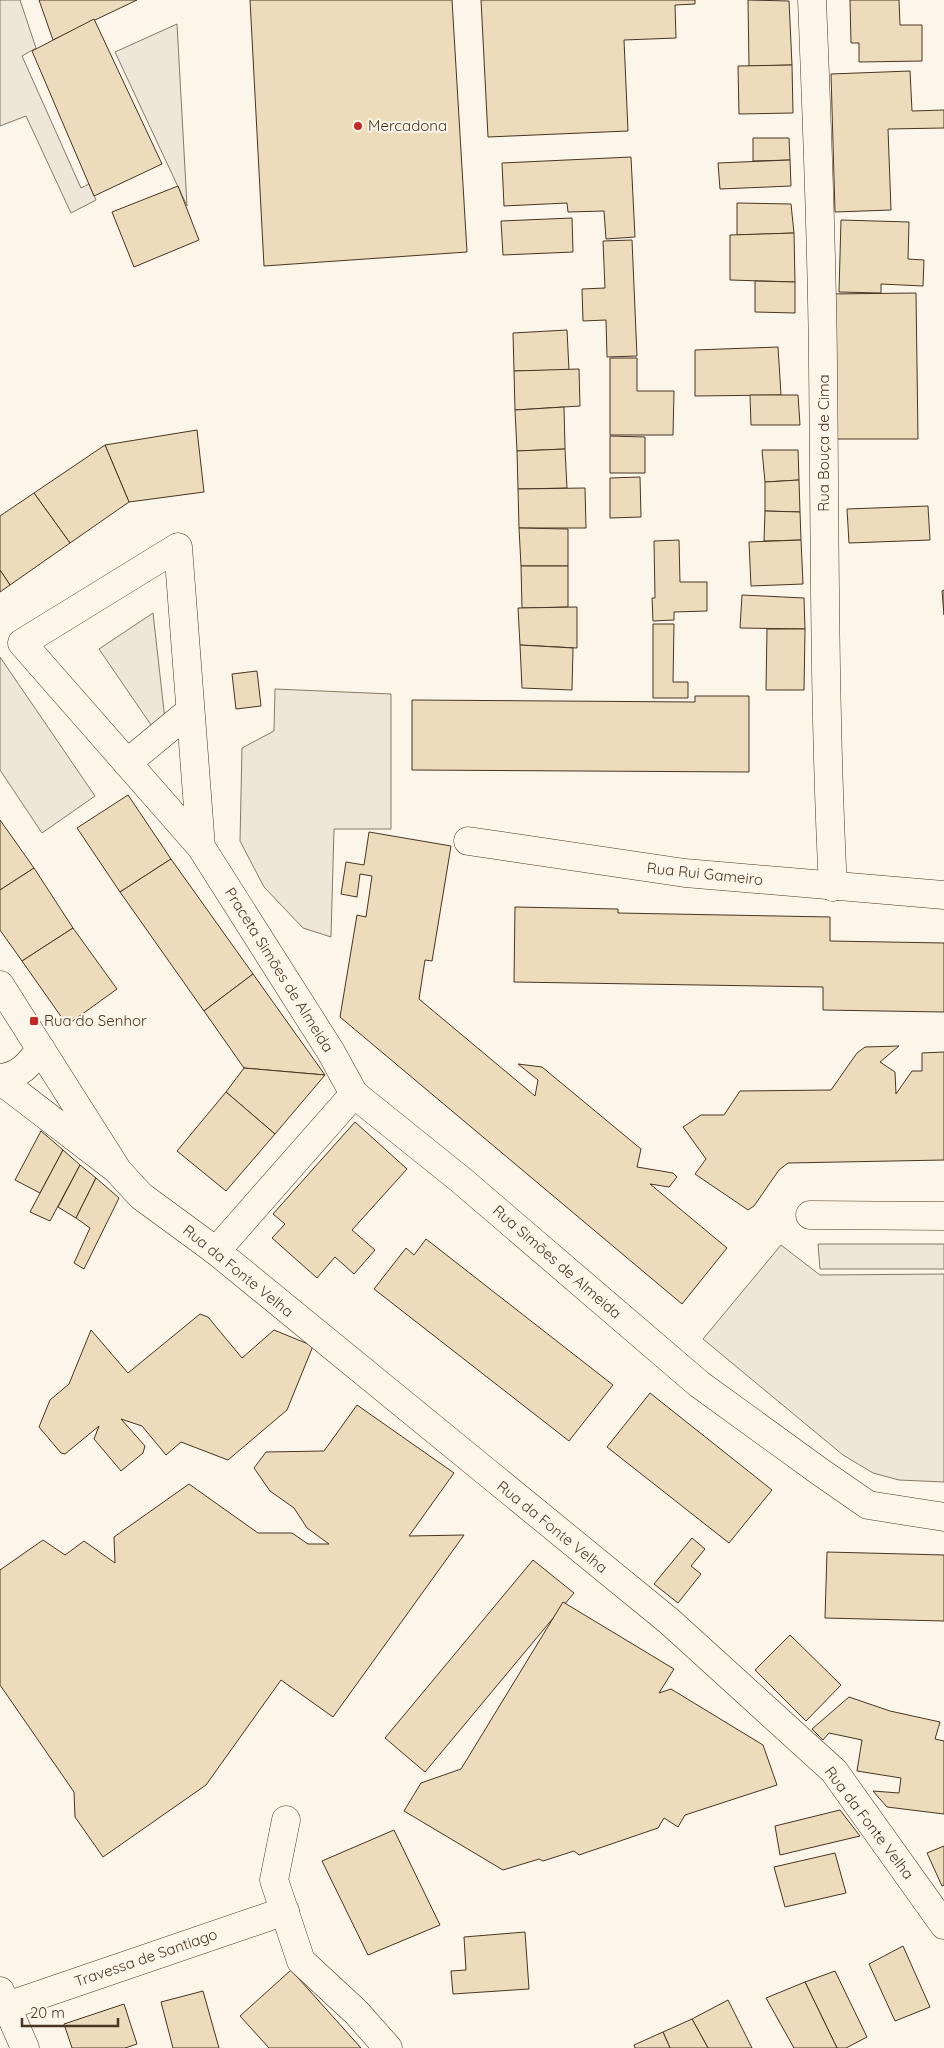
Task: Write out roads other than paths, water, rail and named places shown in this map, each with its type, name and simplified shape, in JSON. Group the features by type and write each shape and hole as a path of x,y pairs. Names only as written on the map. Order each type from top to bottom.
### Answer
{"street":[{"name":"Rua Bouça de Cima","path":"812,0 819,156 823,373 824,598 833,887"},
{"name":"Praceta Simões de Almeida","path":"201,846 178,547 22,643 201,846 331,1052 354,1094"},
{"path":"127,763 190,711"},
{"name":"Rua Rui Gameiro","path":"468,841 686,873 944,895"},
{"name":"Rua da Fonte Velha","path":"0,985 118,1171"},
{"path":"0,1079 11,1077 23,1070 41,1049"},
{"name":"Rua da Fonte Velha","path":"0,1079 118,1171 141,1196 216,1251 669,1621 834,1771 944,1925"},
{"path":"216,1251 354,1094"},
{"name":"Rua Simões de Almeida","path":"354,1094 460,1180 699,1384 819,1471 868,1505 944,1517"},
{"path":"810,1215 944,1216"},
{"path":"286,1820 274,1880 301,1961 356,2012 388,2048"},
{"name":"Travessa de Santiago","path":"3,1999 285,1911"},
{"path":"3,1999 25,2048"}],"place":[{"name":"Mercadona","path":"358,126"},
{"name":"Rua do Senhor","path":"34,1021"}]}
